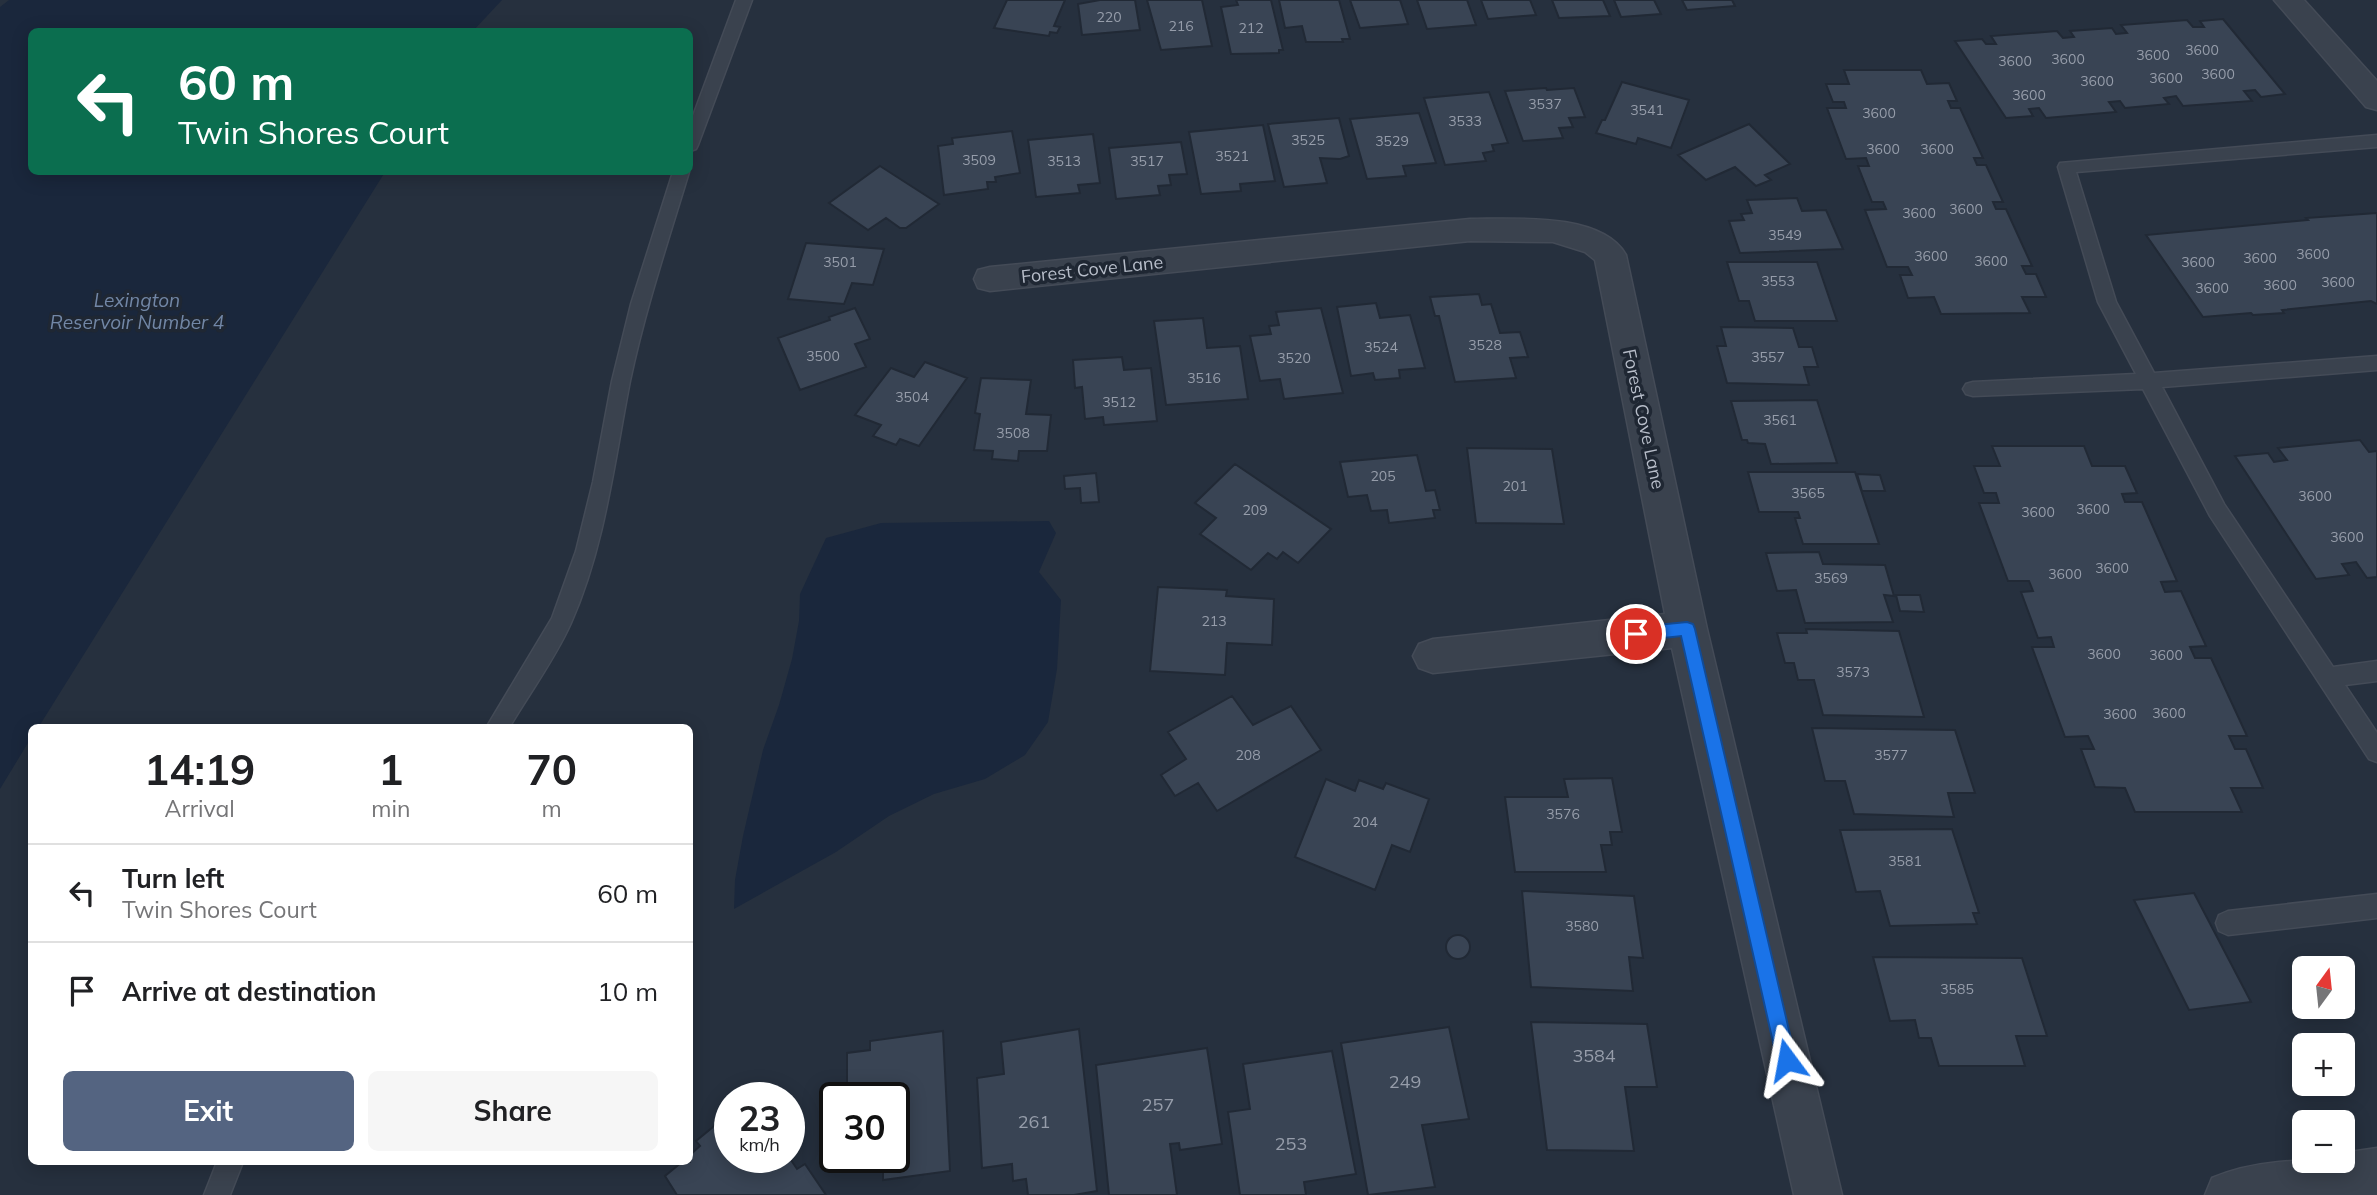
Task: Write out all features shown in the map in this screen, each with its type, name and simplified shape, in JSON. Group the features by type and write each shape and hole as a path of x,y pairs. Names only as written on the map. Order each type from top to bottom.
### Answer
{"street":[{"path":"2288,0 2377,100"},
{"name":"Forest Cove Lane","path":"989,279 1470,230 1553,231 1595,243 1610,255 1687,629 1818,1195"},
{"path":"1433,656 1687,629"},
{"path":"2229,1195 2377,1172"}],"lane":[{"path":"693,137 744,0"},
{"path":"2377,141 2066,167 2107,302 2217,510 2377,752"},
{"path":"499,724 561,621 586,551 603,482 621,381 640,304 680,175"},
{"path":"1973,388 2149,382 2377,363"},
{"path":"2327,677 2377,671"},
{"path":"2228,923 2377,906"},
{"path":"216,1195 229,1165"}],"water":[{"name":"Lexington Reservoir Number 4","path":"9,0 502,0 476,28 28,28 28,175 383,175 40,724 28,724 28,743 0,789 0,7"},
{"path":"1049,521 1056,533 1039,572 1061,600 1057,669 1048,722 1025,755 985,779 934,794 889,816 836,852 734,909 735,880 743,836 763,750 792,659 799,621 800,594 826,538 881,523"}],"building":[{"path":"1007,0 1065,0 1054,26 1060,27 1057,33 1050,32 1049,36 994,28"},
{"path":"1100,0 1135,0 1140,30 1082,35 1078,4"},
{"path":"1147,0 1202,0 1212,46 1161,50"},
{"path":"1236,0 1271,0 1283,50 1279,50 1279,53 1231,54 1221,7 1238,5"},
{"path":"1279,0 1339,0 1350,39 1342,39 1343,42 1306,42 1302,26 1285,28"},
{"path":"1350,0 1400,0 1408,24 1360,28"},
{"path":"1417,0 1467,0 1476,25 1427,29"},
{"path":"1481,0 1530,0 1536,15 1488,19"},
{"path":"1552,0 1603,0 1610,16 1559,18"},
{"path":"1614,0 1654,0 1661,14 1621,17"},
{"path":"1682,0 1732,0 1735,6 1687,10"},
{"path":"2223,19 2285,94 2261,97 2255,90 2244,91 2252,101 2183,106 2176,96 2164,98 2169,104 2125,108 2120,101 2109,102 2116,112 2046,118 2039,108 2029,109 2033,116 2006,118 1955,41 1982,39 1986,44 1996,44 1991,36 2057,31 2063,38 2074,37 2070,31 2112,28 2116,34 2127,33 2121,25 2187,20 2193,27 2204,27 2200,21"},
{"path":"1844,70 1921,70 1927,84 1949,83 1957,101 1948,101 1951,108 1960,108 1983,158 1974,158 1977,165 1986,165 2003,202 1993,202 1996,209 2006,209 2032,266 2022,266 2026,274 2036,274 2046,297 2022,297 2030,313 1941,314 1934,297 1908,298 1900,275 1912,275 1908,267 1887,267 1865,210 1886,209 1883,202 1872,202 1858,166 1869,166 1866,158 1846,159 1827,108 1846,108 1844,102 1833,102 1826,84 1849,84"},
{"path":"1622,82 1689,100 1671,148 1638,138 1636,144 1596,133 1602,120 1605,120"},
{"path":"1574,88 1585,117 1569,118 1573,127 1559,128 1563,138 1523,141 1505,91"},
{"path":"1489,92 1508,143 1492,145 1494,151 1483,153 1486,161 1445,165 1424,98"},
{"path":"1419,113 1436,163 1403,166 1406,176 1367,179 1350,119"},
{"path":"1339,118 1349,156 1340,159 1320,158 1327,183 1284,187 1268,124"},
{"path":"1749,124 1790,164 1765,175 1771,180 1756,186 1735,167 1706,180 1678,155"},
{"path":"1263,125 1275,181 1240,184 1241,191 1201,194 1189,132"},
{"path":"1012,131 1020,173 995,177 996,182 987,182 988,189 944,195 938,146 953,144 952,138"},
{"path":"1093,134 1100,183 1078,185 1080,193 1036,197 1028,140"},
{"path":"1181,142 1187,174 1169,175 1171,185 1158,186 1160,195 1116,199 1109,148"},
{"path":"880,166 939,204 906,228 900,228 886,218 868,230 829,203"},
{"path":"1797,198 1802,211 1826,210 1843,249 1740,253 1729,221 1744,220 1741,214 1752,213 1747,200"},
{"path":"2377,213 2377,304 2371,301 2282,310 2284,313 2203,317 2146,235 2308,220 2306,218"},
{"path":"806,243 884,249 873,285 852,283 844,304 788,299"},
{"path":"1727,262 1817,262 1837,321 1755,321 1749,301 1739,301"},
{"path":"1479,294 1482,305 1491,304 1500,333 1520,332 1528,357 1510,358 1516,378 1455,382 1439,316 1435,316 1430,297"},
{"path":"1376,303 1380,318 1410,315 1425,368 1399,370 1400,378 1375,380 1373,373 1351,376 1337,307"},
{"path":"855,308 870,339 855,344 866,367 800,390 778,338 830,320 829,317"},
{"path":"1321,308 1343,393 1284,399 1280,379 1260,381 1250,336 1271,334 1269,326 1279,325 1276,312"},
{"path":"1203,318 1207,348 1240,346 1248,399 1166,405 1154,321"},
{"path":"1721,327 1793,328 1799,347 1812,347 1818,367 1804,367 1809,385 1727,383 1717,346 1726,346"},
{"path":"1122,357 1124,370 1151,368 1157,421 1104,425 1103,417 1085,419 1082,387 1075,388 1073,360"},
{"path":"925,362 967,378 919,446 900,439 896,445 873,436 881,425 855,415 891,368 914,377"},
{"path":"981,378 1031,380 1026,414 1051,415 1047,451 1019,451 1018,461 992,459 993,451 974,450 980,414 975,413"},
{"path":"1817,400 1837,463 1771,464 1765,444 1742,440 1731,401"},
{"path":"2360,440 2369,452 2377,451 2377,577 2367,578 2356,562 2342,564 2349,575 2316,579 2235,456 2268,453 2274,462 2287,460 2278,448"},
{"path":"1992,446 2084,446 2092,466 2125,466 2137,493 2122,494 2125,502 2142,502 2177,581 2161,582 2165,592 2181,591 2206,646 2190,647 2195,658 2211,658 2247,736 2229,736 2235,749 2246,749 2263,788 2231,788 2242,812 2135,812 2125,788 2095,787 2081,749 2094,749 2088,736 2065,737 2032,647 2054,647 2051,637 2038,638 2021,592 2033,591 2029,581 2008,581 1979,503 1999,503 1996,493 1984,493 1974,466 2000,466"},
{"path":"1467,448 1552,449 1564,524 1476,523"},
{"path":"1417,455 1426,491 1435,490 1440,510 1433,510 1435,518 1389,523 1387,510 1371,511 1367,495 1348,497 1340,462"},
{"path":"1235,464 1331,529 1298,563 1283,552 1277,559 1268,553 1251,570 1200,534 1216,518 1195,503"},
{"path":"1748,472 1855,472 1879,544 1803,544 1795,518 1800,518 1798,512 1759,512"},
{"path":"1096,473 1099,502 1081,503 1080,488 1065,489 1064,476"},
{"path":"1857,474 1880,475 1885,491 1862,491"},
{"path":"1819,552 1823,564 1885,565 1894,596 1884,595 1893,622 1805,623 1796,590 1777,591 1766,553"},
{"path":"1158,587 1227,590 1226,596 1274,599 1272,645 1227,643 1225,675 1150,671"},
{"path":"1896,595 1920,595 1924,612 1900,611"},
{"path":"1806,629 1899,631 1924,717 1823,715 1814,680 1798,680 1794,663 1785,663 1777,633 1807,633"},
{"path":"1232,696 1253,725 1291,706 1321,750 1217,811 1198,783 1175,796 1161,775 1186,759 1168,732"},
{"path":"1812,728 1955,730 1975,793 1948,793 1954,817 1854,814 1845,781 1825,781"},
{"path":"1612,778 1622,832 1610,832 1612,845 1601,845 1606,872 1515,872 1505,797 1568,797 1564,779"},
{"path":"1326,779 1355,791 1359,780 1383,789 1386,783 1429,799 1410,852 1392,845 1375,890 1295,857"},
{"path":"1952,829 1979,913 1973,913 1977,924 1890,926 1880,891 1856,892 1840,830"},
{"path":"1522,891 1634,896 1643,958 1629,957 1633,991 1531,987"},
{"path":"2194,893 2251,1002 2189,1010 2134,900"},
{"path":"1458,935 1467,938 1470,947 1467,956 1458,959 1449,956 1446,947 1449,938"},
{"path":"1873,957 2022,958 2047,1036 2016,1036 2025,1066 1939,1066 1931,1038 1919,1038 1915,1020 1890,1021"},
{"path":"1531,1022 1647,1024 1657,1087 1625,1087 1634,1151 1547,1150"},
{"path":"1449,1027 1469,1119 1422,1125 1435,1187 1368,1195 1341,1043"},
{"path":"1079,1029 1097,1191 1074,1195 1028,1195 1026,1179 1013,1181 1012,1164 982,1168 977,1078 1004,1074 1001,1042"},
{"path":"943,1031 950,1171 883,1180 883,1173 910,1173 910,1082 847,1082 847,1053 870,1050 870,1041"},
{"path":"1207,1048 1222,1144 1180,1150 1179,1143 1170,1144 1177,1195 1109,1195 1096,1065"},
{"path":"1332,1051 1356,1174 1304,1182 1306,1195 1240,1195 1228,1112 1250,1109 1243,1064"},
{"path":"714,1126 714,1173 805,1173 805,1164 826,1195 677,1195 665,1176 678,1165 693,1165 693,1152 700,1146 696,1141"}],"route":[{"path":"1636,634 1687,629 1787,1060"}]}
